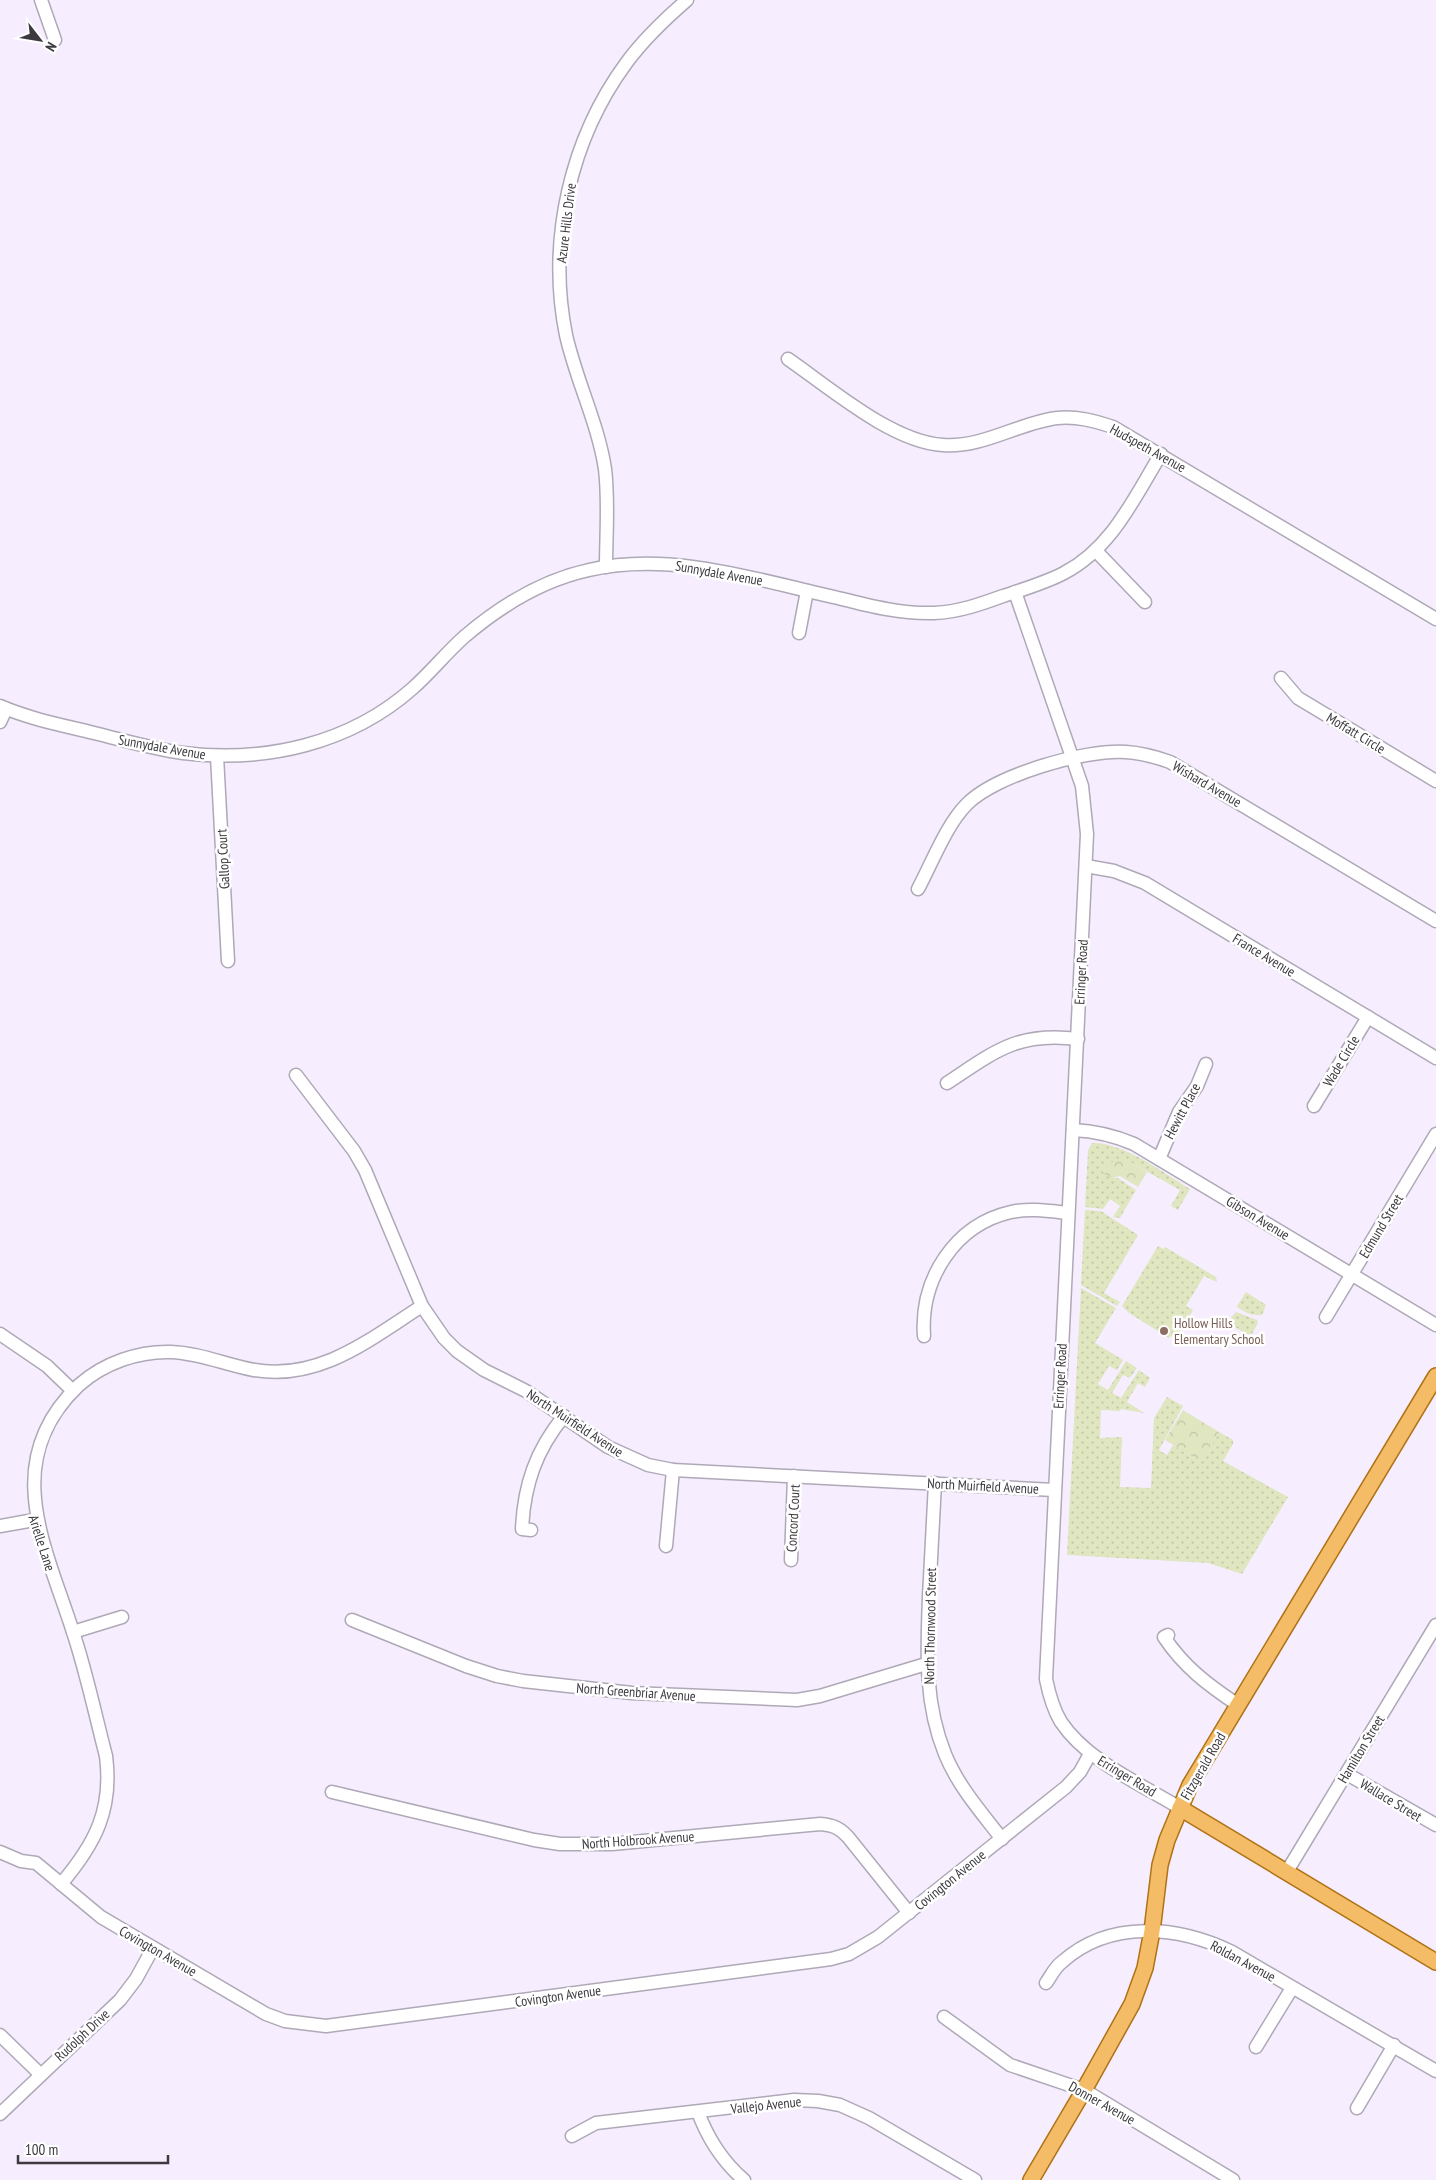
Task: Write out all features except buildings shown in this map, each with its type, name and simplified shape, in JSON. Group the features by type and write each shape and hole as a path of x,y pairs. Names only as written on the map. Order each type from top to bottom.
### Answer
{"main road":[{"name":"Fitzgerald Road","path":"1031,2180 1132,2004 1145,1968 1152,1931 1160,1865 1168,1836 1190,1785 1436,1376"},
{"name":"Erringer Road","path":"1180,1808 1436,1962"}],"street":[{"path":"41,0 55,40"},
{"name":"Azure Hills Drive","path":"606,567 605,468 573,362 566,334 560,290 560,250 566,201 580,151 612,84 627,62 658,26 687,0"},
{"name":"Hudspeth Avenue","path":"788,359 888,428 920,442 943,446 966,444 1043,421 1074,418 1113,427 1436,619"},
{"name":"Sunnydale Avenue","path":"3,708 179,753 218,756 252,755 287,750 321,741 353,728 384,710 412,689 462,639 490,616 520,597 553,581 588,570 606,567 674,564 708,569 888,610 929,613 961,610 1063,574 1096,551 1114,530 1161,454"},
{"path":"1096,551 1145,602"},
{"path":"799,633 807,591"},
{"name":"Erringer Road","path":"1015,592 1073,759 1086,809 1086,866 1046,1679 1051,1701 1060,1721 1074,1739 1090,1754 1180,1808"},
{"name":"Moffatt Circle","path":"1281,678 1298,698 1436,782"},
{"path":"0,722 3,708"},
{"name":"Wishard Avenue","path":"918,889 957,816 978,794 1008,777 1073,759 1125,752 1146,754 1170,762 1436,921"},
{"name":"Gallop Court","path":"218,756 228,961"},
{"name":"France Avenue","path":"1086,866 1114,871 1145,883 1436,1058"},
{"name":"Wade Circle","path":"1314,1106 1368,1017"},
{"path":"947,1083 992,1053 1013,1043 1043,1037 1078,1039"},
{"name":"Hewitt Place","path":"1159,1159 1179,1112 1197,1086 1206,1064"},
{"name":"North Muirfield Avenue","path":"296,1075 354,1152 365,1170 422,1306 432,1324 457,1351 484,1370 526,1391 624,1456 648,1465 673,1470 1054,1490"},
{"name":"Gibson Avenue","path":"1073,1130 1092,1131 1115,1136 1159,1159 1436,1325"},
{"name":"Edmund Street","path":"1326,1318 1436,1134"},
{"path":"924,1336 924,1307 931,1281 944,1258 963,1237 984,1222 1012,1212 1038,1209 1068,1213"},
{"name":"Arielle Lane","path":"61,1884 84,1856 98,1832 106,1803 108,1773 106,1756 74,1632 34,1520 30,1493 34,1456 48,1422 72,1390 100,1370 118,1362 151,1353 189,1354 254,1370 273,1372 310,1368 345,1355 422,1306"},
{"path":"0,1334 47,1366 72,1390"},
{"path":"531,1530 522,1529 523,1503 528,1479 542,1445 564,1416"},
{"path":"666,1546 673,1470"},
{"name":"Concord Court","path":"791,1560 794,1476"},
{"name":"North Thornwood Street","path":"935,1483 926,1664 931,1709 946,1756 968,1796 1002,1839"},
{"path":"0,1526 34,1520"},
{"path":"74,1632 122,1617"},
{"name":"North Greenbriar Avenue","path":"352,1620 450,1660 497,1676 632,1693 798,1700 820,1696 926,1664"},
{"name":"Hamilton Street","path":"1286,1873 1436,1625"},
{"path":"1168,1635 1164,1637 1176,1655 1192,1673 1238,1705"},
{"name":"Covington Avenue","path":"0,1852 21,1861 36,1863 100,1917 266,2014 292,2022 326,2026 831,1959 866,1946 909,1913 1066,1787 1080,1772 1090,1754"},
{"name":"Wallace Street","path":"1347,1774 1436,1825"},
{"name":"North Holbrook Avenue","path":"332,1792 534,1840 560,1844 612,1844 820,1824 831,1825 841,1830 848,1837 909,1913"},
{"name":"Roldan Avenue","path":"1046,1983 1060,1963 1090,1943 1122,1932 1152,1931 1190,1936 1213,1943 1394,2045 1436,2071"},
{"name":"Rudolph Drive","path":"0,2114 120,2000 136,1979 154,1948"},
{"path":"1256,2048 1292,1988"},
{"name":"Donner Avenue","path":"944,2017 1010,2064 1084,2090 1233,2180"},
{"path":"0,2035 40,2074"},
{"path":"1357,2108 1394,2045"},
{"name":"Vallejo Avenue","path":"572,2136 596,2123 794,2100 818,2101 840,2105 869,2118 974,2180"},
{"path":"698,2112 706,2133 717,2151 744,2180"}],"green space":[{"path":"1092,1143 1104,1144 1130,1153 1190,1189 1178,1210 1171,1206 1180,1190 1128,1161 1112,1178 1118,1178 1136,1190 1120,1218 1113,1217 1120,1206 1110,1199 1103,1209 1085,1207 1088,1150"},
{"path":"1117,1159 1128,1161 1147,1172 1138,1187 1120,1176 1112,1178 1103,1173 1107,1166"},
{"path":"1085,1210 1101,1211 1138,1235 1104,1293 1120,1302 1117,1306 1081,1285"},
{"path":"1158,1246 1163,1249 1165,1247 1216,1277 1217,1282 1204,1276 1186,1306 1193,1310 1176,1339 1170,1336 1169,1338 1129,1313 1122,1306"},
{"path":"1081,1288 1116,1308 1095,1343 1123,1360 1117,1370 1109,1366 1098,1384 1108,1390 1126,1361 1137,1368 1130,1378 1123,1375 1112,1393 1121,1398 1139,1370 1150,1378 1145,1387 1138,1383 1127,1402 1144,1413 1121,1409 1120,1411 1101,1410 1100,1438 1122,1437 1120,1487 1151,1488 1154,1418 1167,1397 1183,1406 1159,1450 1167,1455 1173,1445 1201,1462 1219,1432 1233,1440 1233,1444 1223,1461 1288,1497 1242,1574 1208,1563 1067,1555"},
{"path":"1246,1292 1266,1305 1262,1315 1249,1314 1237,1306"},
{"path":"1236,1312 1257,1320 1258,1323 1252,1334 1246,1334 1229,1323 1229,1320"},
{"path":"1183,1410 1219,1432 1201,1462 1165,1440"}],"place":[{"name":"Hollow Hills Elementary School","path":"1164,1331"}]}
